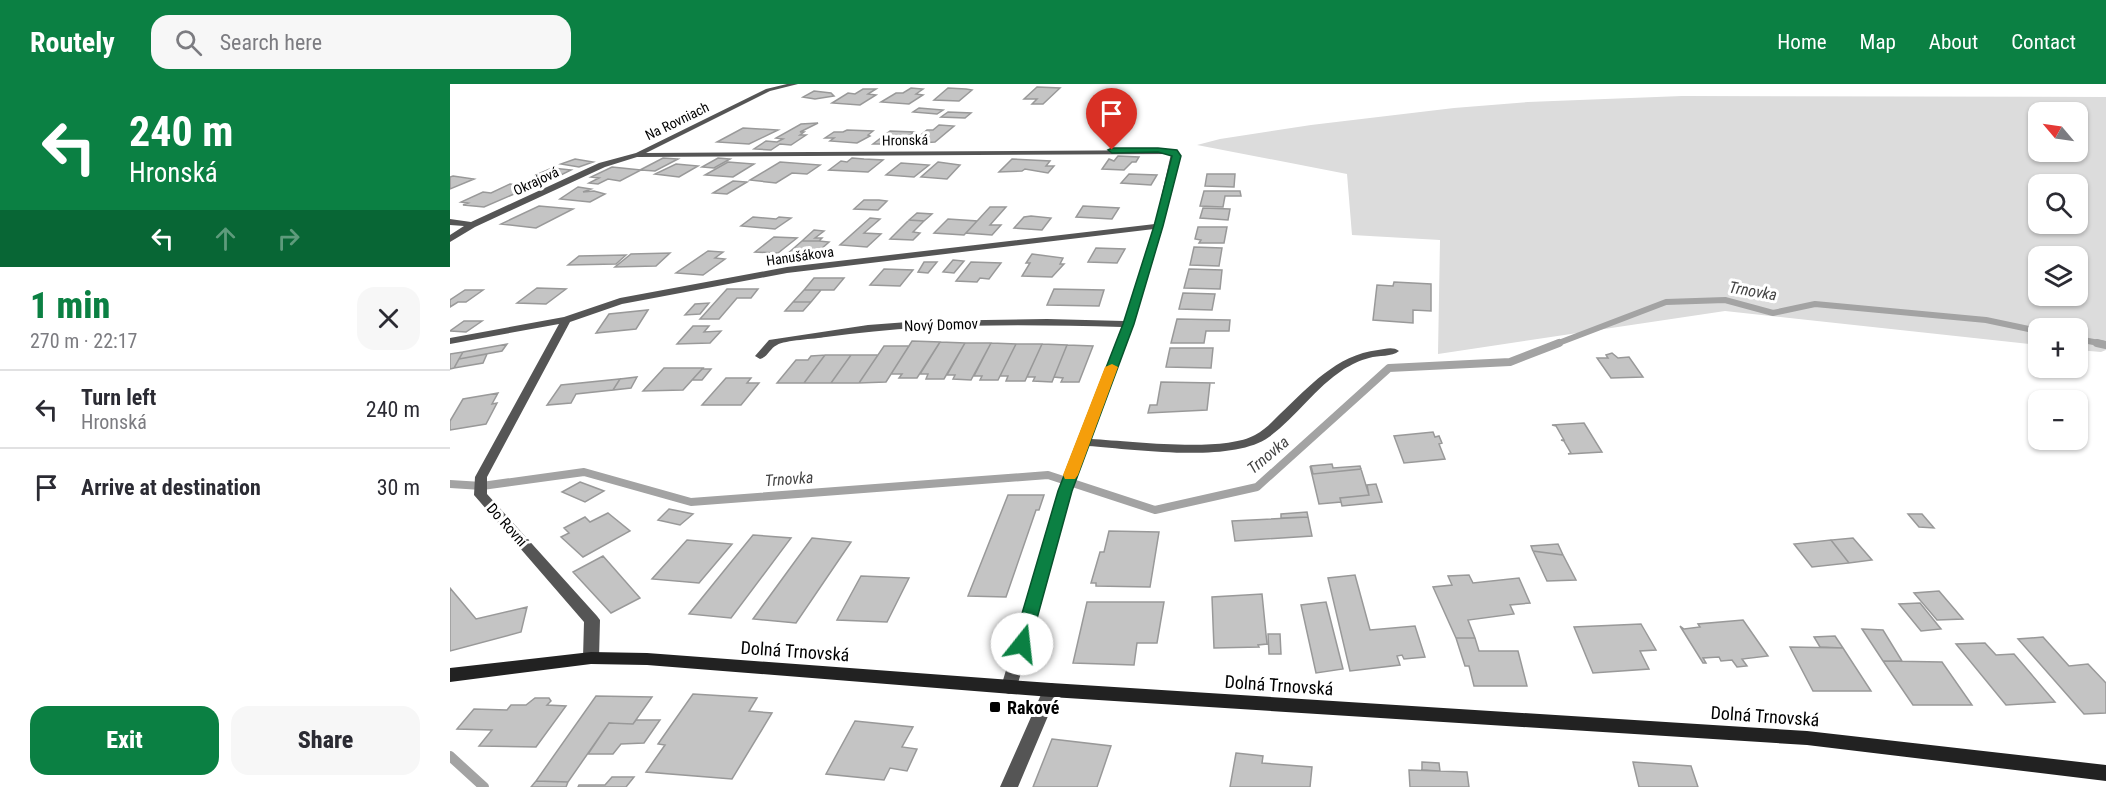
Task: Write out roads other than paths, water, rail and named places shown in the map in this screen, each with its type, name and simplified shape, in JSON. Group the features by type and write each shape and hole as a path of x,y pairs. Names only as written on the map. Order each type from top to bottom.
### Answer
{"street":[{"name":"Na Rovniach","path":"637,155 768,90 780,85 795,84"},
{"name":"Hronská","path":"637,155 1174,152 1176,156 1159,226"},
{"name":"Okrajová","path":"450,239 472,225 602,165 637,155"},
{"path":"450,222 472,225"},
{"name":"Hanušákova","path":"450,341 567,320 620,301 788,270 1159,226"},
{"path":"1009,687 1065,491 1128,324 1159,226"},
{"name":"Do Rovní","path":"567,320 481,477 480,495 592,620 591,658"},
{"name":"Nový Domov","path":"760,356 773,342 868,328 921,324 1047,322 1128,324"},
{"path":"1083,442 1198,448 1240,445 1256,440 1270,430 1317,385 1345,364 1364,356 1394,351"},
{"name":"Dolná Trnovská","path":"450,675 591,658 647,659 1051,690 1807,738 2106,773"},
{"path":"1009,787 1051,690"}],"waterway":[{"name":"Trnovka","path":"1556,344 1666,302 1725,300 1773,313 1815,304 1986,320 2028,329"},
{"name":"Trnovka","path":"2088,341 2104,344"},
{"name":"Trnovka","path":"450,484 482,486 584,472 691,502 1048,475 1155,510 1257,487 1389,368 1510,362 1559,343"},
{"name":"Trnovka","path":"2097,343 2106,345"},
{"path":"450,756 484,787"}],"place":[{"name":"Rakové","path":"995,707"}]}
